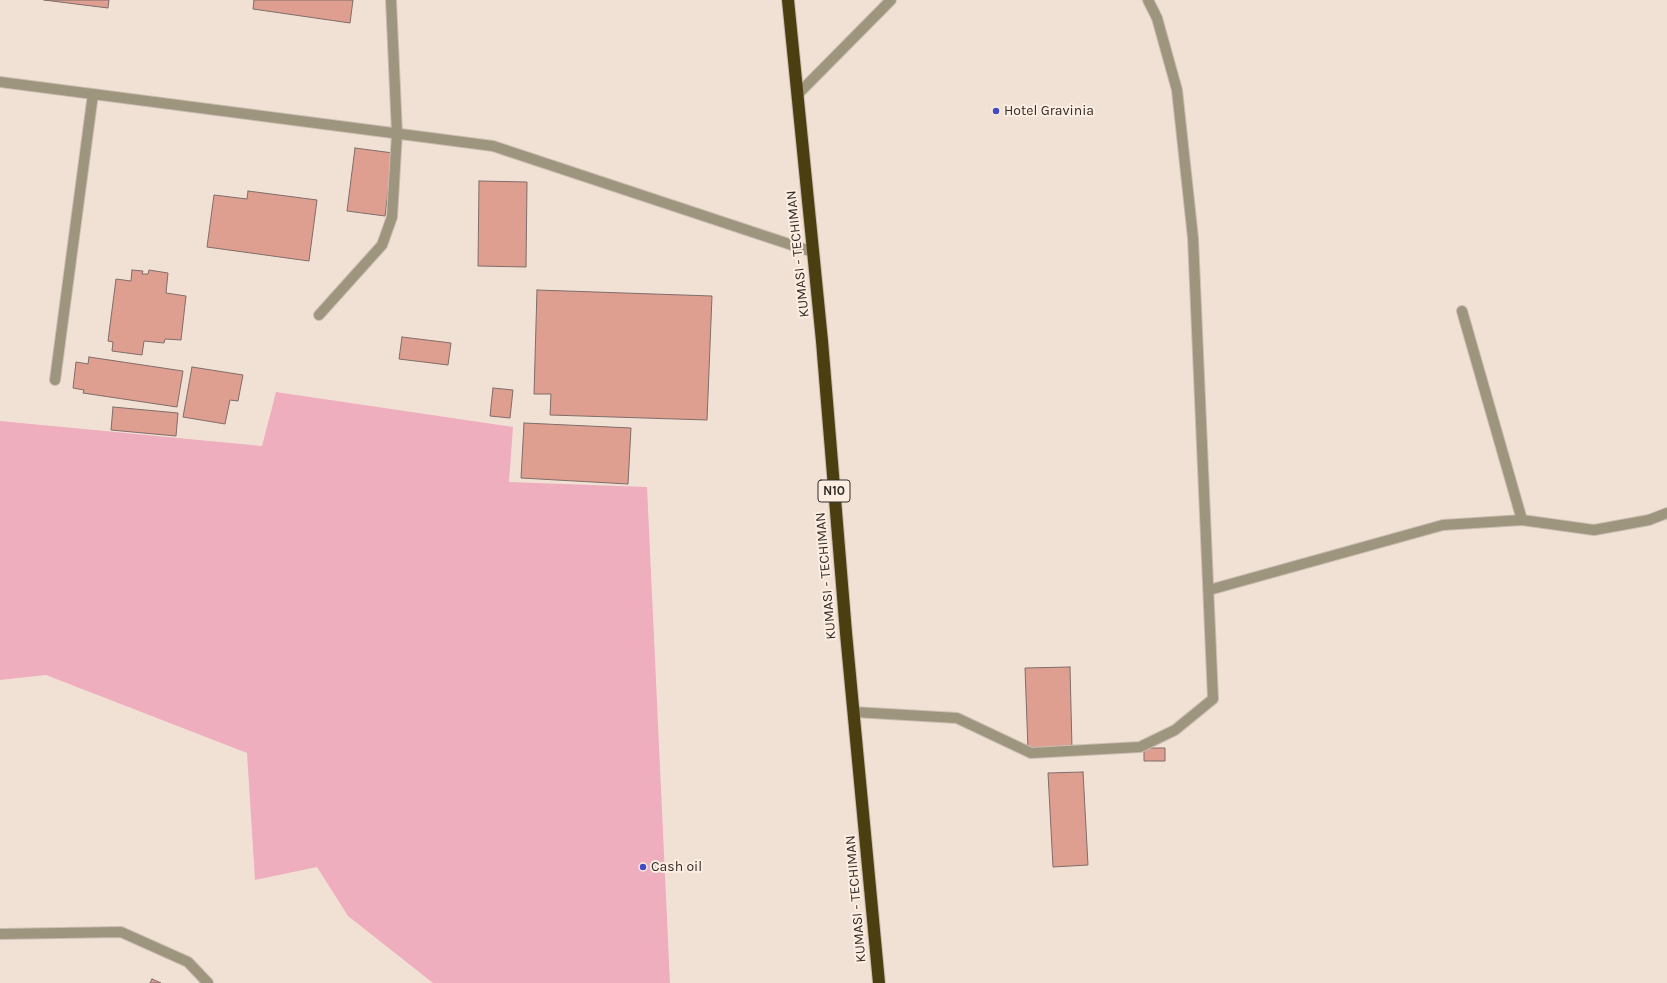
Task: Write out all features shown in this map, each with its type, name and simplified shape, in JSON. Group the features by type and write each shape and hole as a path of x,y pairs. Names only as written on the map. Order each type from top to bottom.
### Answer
{"highway":[{"name":"KUMASI - TECHIMAN","path":"788,0 813,252 879,983"}],"street":[{"path":"319,315 382,245 392,217 397,133 391,0"},
{"path":"798,94 891,0"},
{"path":"854,712 957,718 1031,753 1140,747 1175,730 1213,699 1193,238 1177,90 1157,18 1148,0"},
{"path":"0,82 493,146 813,252"},
{"path":"56,380 93,94"},
{"path":"1462,311 1522,520"},
{"path":"1208,590 1443,525 1522,520 1594,530 1649,520 1667,513"},
{"path":"0,934 121,932 188,962 208,983"}],"shaded area":[{"path":"276,392 513,427 509,482 647,487 670,983 433,983 348,916 317,867 255,880 247,753 46,675 0,680 0,421 262,446"}],"building":[{"path":"44,0 109,0 108,8"},
{"path":"254,0 353,0 350,23 253,9"},
{"path":"355,148 393,153 385,216 347,211"},
{"path":"479,181 527,182 526,267 478,266"},
{"path":"248,191 317,200 309,261 207,247 214,195 247,199"},
{"path":"132,270 143,271 142,274 148,274 149,270 168,273 166,293 186,296 181,340 165,339 164,343 144,341 142,355 112,351 113,342 108,341 116,279 131,281"},
{"path":"537,290 712,296 707,420 550,415 551,394 534,394"},
{"path":"402,337 451,343 448,365 399,359"},
{"path":"89,357 183,371 177,407 83,393 84,390 73,388 76,362 88,364"},
{"path":"192,367 243,375 238,401 230,400 225,424 183,417"},
{"path":"493,388 513,390 510,418 490,416"},
{"path":"113,407 178,413 176,436 111,430"},
{"path":"524,423 631,428 628,484 521,478"},
{"path":"1070,667 1072,748 1028,750 1025,668"},
{"path":"1144,748 1165,748 1165,761 1144,761"},
{"path":"1083,772 1088,865 1053,867 1048,773"},
{"path":"152,979 161,983 150,983"}],"place":[{"name":"Hotel Gravinia","path":"996,111"},
{"name":"Cash oil","path":"643,867"}]}
